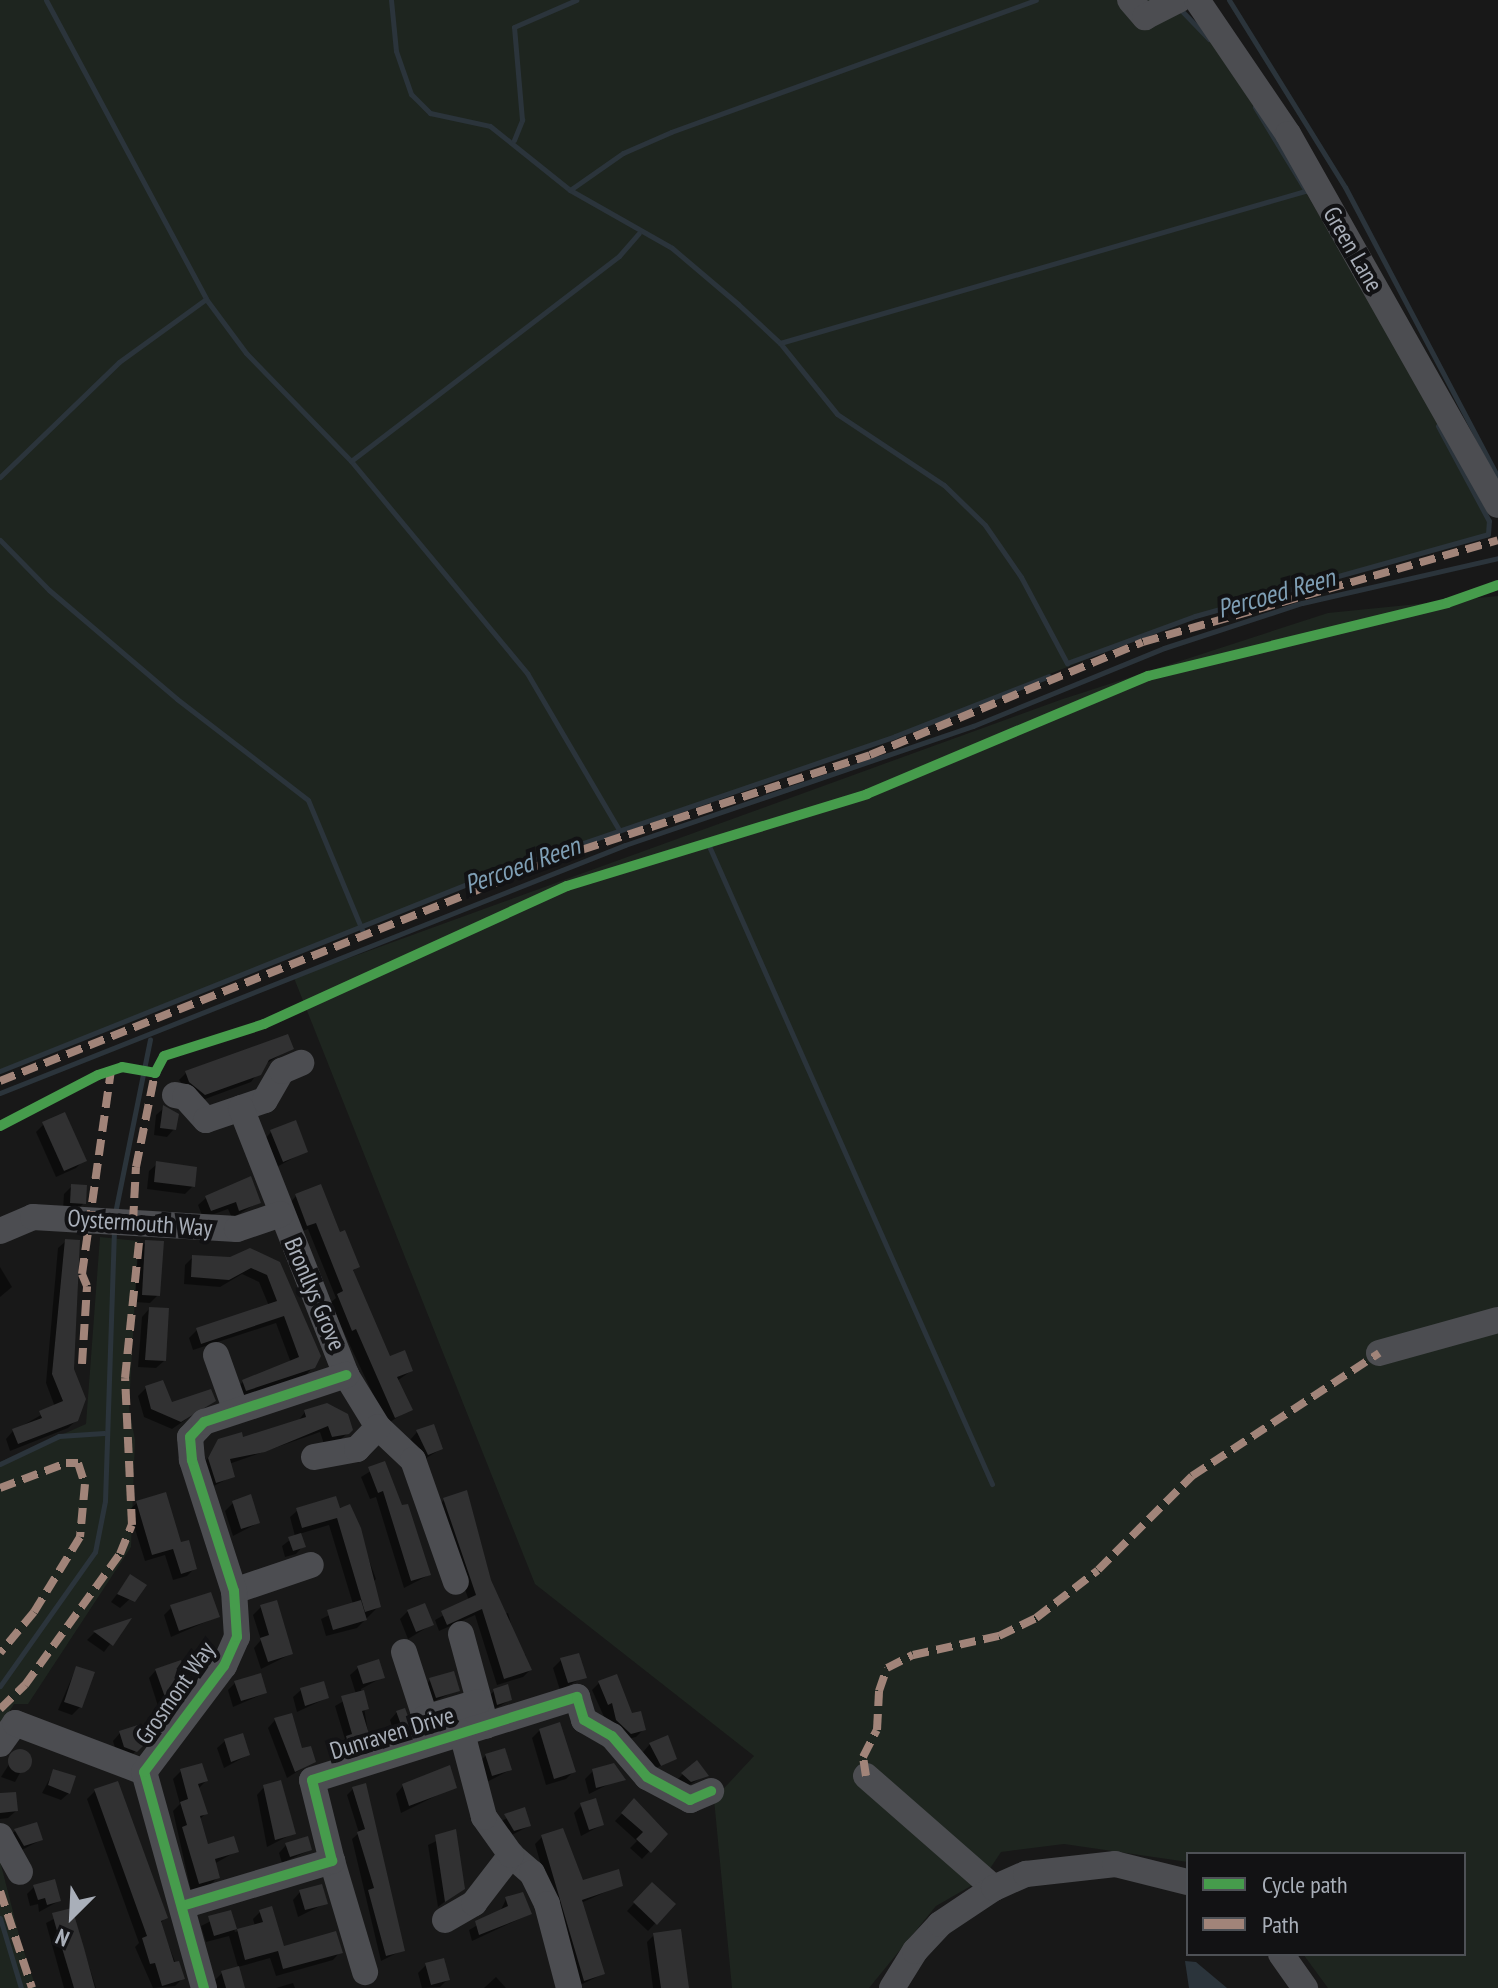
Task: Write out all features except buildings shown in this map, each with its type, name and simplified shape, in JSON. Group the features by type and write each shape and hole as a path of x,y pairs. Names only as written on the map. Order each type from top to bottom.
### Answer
{"street":[{"path":"1130,0 1145,17 1172,3"},
{"name":"Green Lane","path":"1197,0 1288,134 1498,505"},
{"path":"175,1095 185,1097 206,1120 265,1100 282,1071 301,1063"},
{"name":"Bronllys Grove","path":"241,1108 346,1375 378,1427 413,1460 456,1582"},
{"name":"Oystermouth Way","path":"0,1231 33,1217 237,1229 281,1214"},
{"path":"1379,1353 1498,1320"},
{"path":"216,1355 236,1411"},
{"name":"Grosmont Way","path":"199,1987 182,1906 144,1772 224,1666 237,1637 234,1591 192,1460 190,1437 204,1422 346,1375"},
{"path":"314,1457 357,1449 378,1427"},
{"path":"234,1591 311,1565"},
{"path":"461,1634 475,1720 484,1817 511,1855 532,1873 547,1904 569,1988"},
{"path":"404,1652 429,1730"},
{"name":"Dunraven Drive","path":"332,1861 312,1780 429,1730 577,1697 584,1720 612,1736 647,1777 690,1800 711,1791"},
{"path":"0,1744 15,1723 144,1772"},
{"path":"866,1776 994,1888"},
{"path":"0,1836 20,1872"},
{"path":"445,1920 474,1903 511,1855"},
{"path":"182,1906 332,1861 365,1972"},
{"path":"892,1988 915,1951 940,1924 994,1888 1066,1866 1115,1864 1186,1882"},
{"path":"1282,1956 1305,1988"}],"shaded area":[{"path":"0,0 1171,0 1220,51 1305,191 1404,361 1489,521 1488,534 1195,616 895,736 487,876 0,1071"},
{"path":"1498,596 1498,1988 1328,1988 1304,1956 1466,1956 1466,1852 1186,1852 1186,1862 1064,1844 1001,1852 983,1879 936,1906 869,1988 732,1988 714,1799 754,1756 535,1584 294,978 1060,700 1328,613"},
{"path":"100,1237 138,1241 129,1408 135,1440 131,1547 28,1704 14,1704 0,1727 0,1462 86,1424"},
{"path":"0,1861 20,1939 36,1988 0,1988"},
{"path":"1185,1961 1196,1962 1227,1988 1189,1988"}],"waterway":[{"path":"46,0 206,299 246,353 351,461 527,673 618,828"},
{"path":"391,0 396,51 411,94 430,113 490,126 570,190 672,248 738,304 780,343 837,414 944,485 985,525 1021,577 1067,663 1195,616 1488,534 1489,521 1438,426"},
{"path":"514,140 522,120 514,27 576,0"},
{"path":"570,190 623,153 671,132 1036,0"},
{"path":"1229,0 1345,187 1498,477"},
{"path":"1180,9 1209,39"},
{"path":"1255,107 1306,191"},
{"path":"780,343 1305,191"},
{"path":"351,461 619,256 639,233"},
{"path":"0,477 119,362 206,299"},
{"path":"0,540 49,590 177,699 308,800 362,930"},
{"path":"0,1093 625,845 973,726 1164,648 1302,603 1498,558"},
{"name":"Percoed Reen","path":"0,1071 487,876 895,736 1049,676"},
{"path":"709,846 992,1484"},
{"path":"115,1213 150,1039"},
{"path":"0,1686 95,1552 105,1501 114,1231"},
{"path":"0,1464 59,1436 104,1433"},
{"path":"0,1918 21,1988"}],"marked path":[{"path":"0,1081 560,857 870,755 1143,642 1498,540"},
{"path":"82,1364 87,1286 82,1274 111,1071"},
{"path":"133,1222 136,1167 155,1073"},
{"path":"0,1709 25,1685 120,1554 132,1525 125,1378 141,1222"},
{"path":"866,1776 863,1757 877,1730 879,1691 887,1668 913,1655 999,1636 1036,1618 1098,1570 1192,1476 1379,1353"},
{"path":"0,1488 66,1463 78,1463 85,1484 80,1537 34,1612 0,1653"},
{"path":"0,1891 32,1988"}],"cycle path":[{"path":"0,1126 98,1075 122,1067 155,1073 164,1056 264,1024 567,886 867,794 1148,676 1447,603 1498,585"},
{"path":"204,1988 144,1772 224,1666 237,1637 234,1591 192,1460 190,1437 204,1422 346,1375"},
{"path":"182,1906 332,1861 312,1780 577,1697 584,1720 612,1736 647,1777 690,1800 711,1791"}]}
